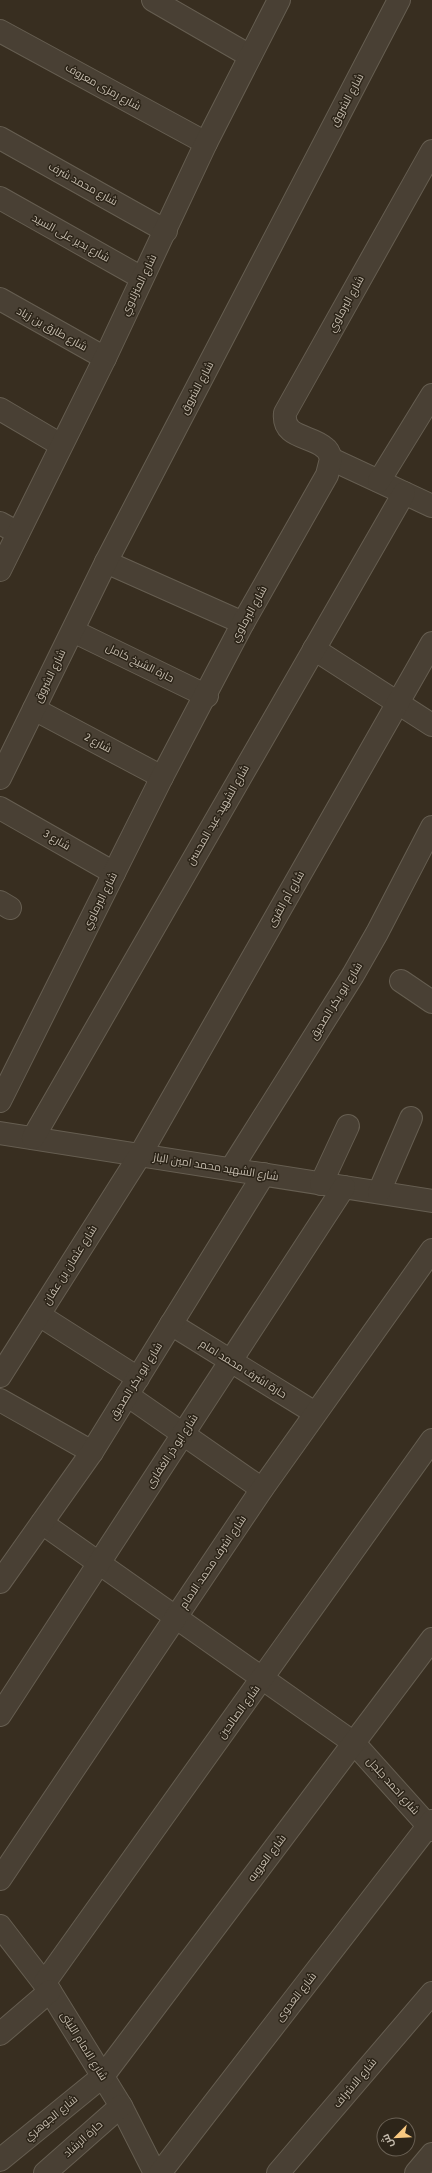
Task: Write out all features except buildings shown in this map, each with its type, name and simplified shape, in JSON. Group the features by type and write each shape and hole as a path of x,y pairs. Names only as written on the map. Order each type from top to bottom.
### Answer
{"street":[{"path":"153,0 250,56"},
{"name":"شارع المنزلاوي","path":"0,570 9,528 61,445 166,231 206,143 279,0"},
{"name":"شارع الشروق","path":"0,778 106,562 399,0"},
{"name":"شارع رمزى معروف","path":"0,31 206,143"},
{"name":"شارع محمد شرف","path":"0,138 166,231"},
{"name":"شارع البرماوي","path":"0,1101 162,777 207,696 243,623 327,476 331,459 325,447 291,432 284,420 285,413 432,151"},
{"name":"شارع بدير على السيد","path":"0,198 142,278"},
{"name":"شارع طارق بن زياد","path":"0,299 105,358"},
{"path":"379,481 432,395"},
{"path":"0,409 61,445"},
{"path":"331,459 432,506"},
{"name":"شارع الشهيد عبد المحسن","path":"33,1138 404,493"},
{"path":"106,562 243,623"},
{"name":"حارة الشيخ كامل","path":"73,630 207,696"},
{"name":"شارع أم القرى","path":"140,1155 432,643"},
{"path":"314,649 432,725"},
{"name":"شارع 2","path":"34,709 162,777"},
{"name":"شارع 3","path":"0,808 114,873"},
{"name":"شارع ابو بكر الصديق","path":"231,1169 356,969 429,842"},
{"path":"401,981 432,1002"},
{"path":"379,1192 411,1118"},
{"path":"321,1184 348,1126"},
{"name":"شارع الشهيد محمد امين الباز","path":"0,1133 432,1201"},
{"name":"شارع عثمان بن عفان","path":"0,1376 140,1155"},
{"name":"شارع ابو بكر الصديق","path":"0,1582 92,1452 264,1174"},
{"name":"شارع ابو ذر الغفارى","path":"0,1715 344,1187"},
{"name":"شارع اشرف محمد الامام","path":"0,1879 262,1489 432,1250"},
{"path":"39,1314 133,1387 184,1433 262,1489"},
{"name":"حارة اشرف محمد امام","path":"171,1324 316,1413"},
{"path":"0,1400 92,1452"},
{"name":"شارع الصالحين","path":"0,2034 48,1987 262,1678 432,1440"},
{"name":"شارع احمد جلجل","path":"42,1523 354,1743 431,1825"},
{"name":"شارع العروبه","path":"103,2076 354,1743 430,1647"},
{"name":"شارع العدوى","path":"160,2173 431,1825"},
{"name":"شارع الامام الليثى","path":"0,1926 48,1987 121,2106 155,2173"},
{"name":"شارع الاشراف","path":"278,2173 432,1993"},
{"name":"شارع الجوهري","path":"0,2160 103,2076"},
{"name":"حارة الرشاد","path":"45,2173 121,2106"},
{"path":"416,2173 432,2154"}]}
